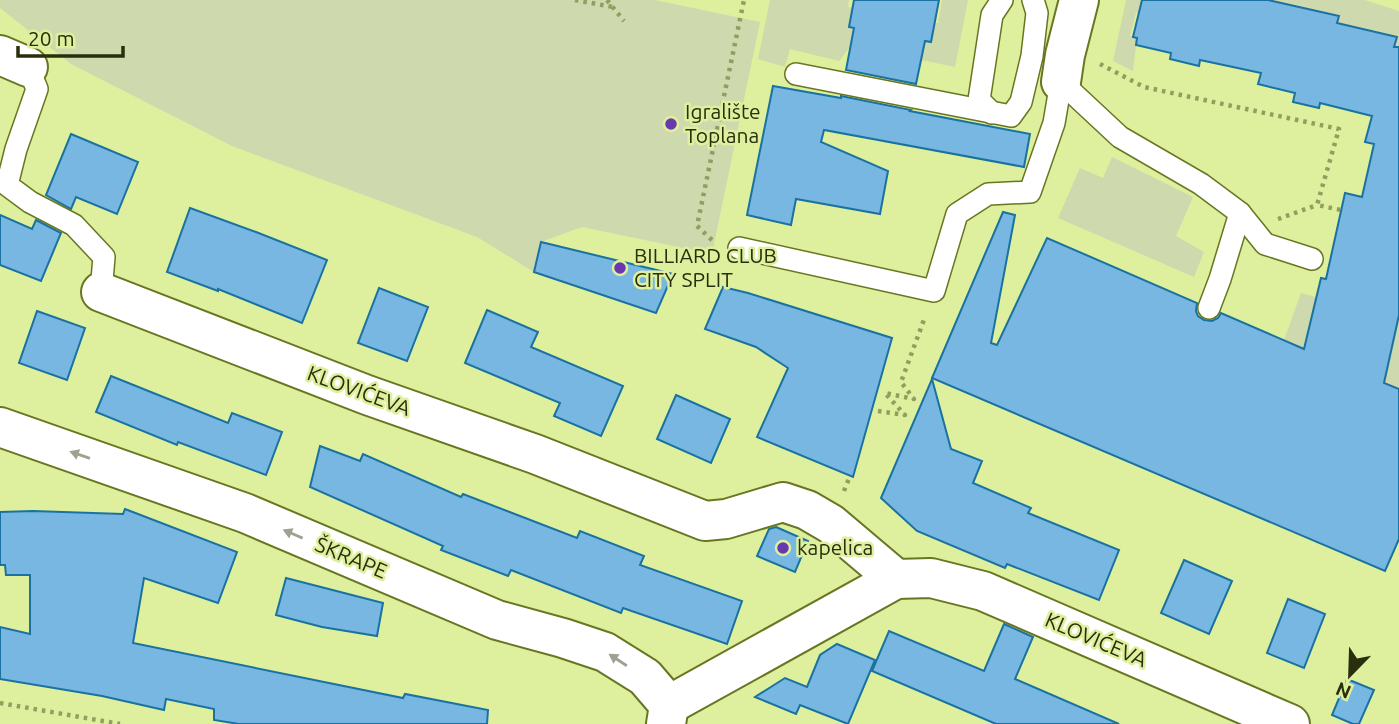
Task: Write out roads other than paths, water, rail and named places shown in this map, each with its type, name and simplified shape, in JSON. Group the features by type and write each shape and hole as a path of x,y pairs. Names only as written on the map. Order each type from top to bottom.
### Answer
{"street":[{"path":"1061,82 1079,0"},
{"name":"KLOVIĆEVA","path":"101,292 367,395 535,454 705,522 726,519 783,502 807,510 831,524 896,579"},
{"name":"ŠKRAPE","path":"0,427 245,513 497,620 605,652 645,677 667,715"},
{"name":"KLOVIĆEVA","path":"667,715 896,579 931,578 983,591 1290,724"}],"lane":[{"path":"992,113 979,100 992,15 1002,0"},
{"path":"796,74 1011,116 1021,102 1032,56 1037,13 1032,0"},
{"name":"KLOVIĆEVA","path":"14,61 37,89 16,149 7,185 30,202 74,225 103,257 101,292"},
{"path":"1061,82 1120,137 1201,184 1240,213 1265,244 1312,259"},
{"path":"739,248 934,291 957,214 988,194 1030,192 1054,123 1061,82"},
{"path":"1209,307 1240,213"}],"place":[{"name":"Igralište Toplana","path":"671,124"},
{"name":"BILLIARD CLUB CITY SPLIT","path":"620,268"},
{"name":"kapelica","path":"783,548"}]}
